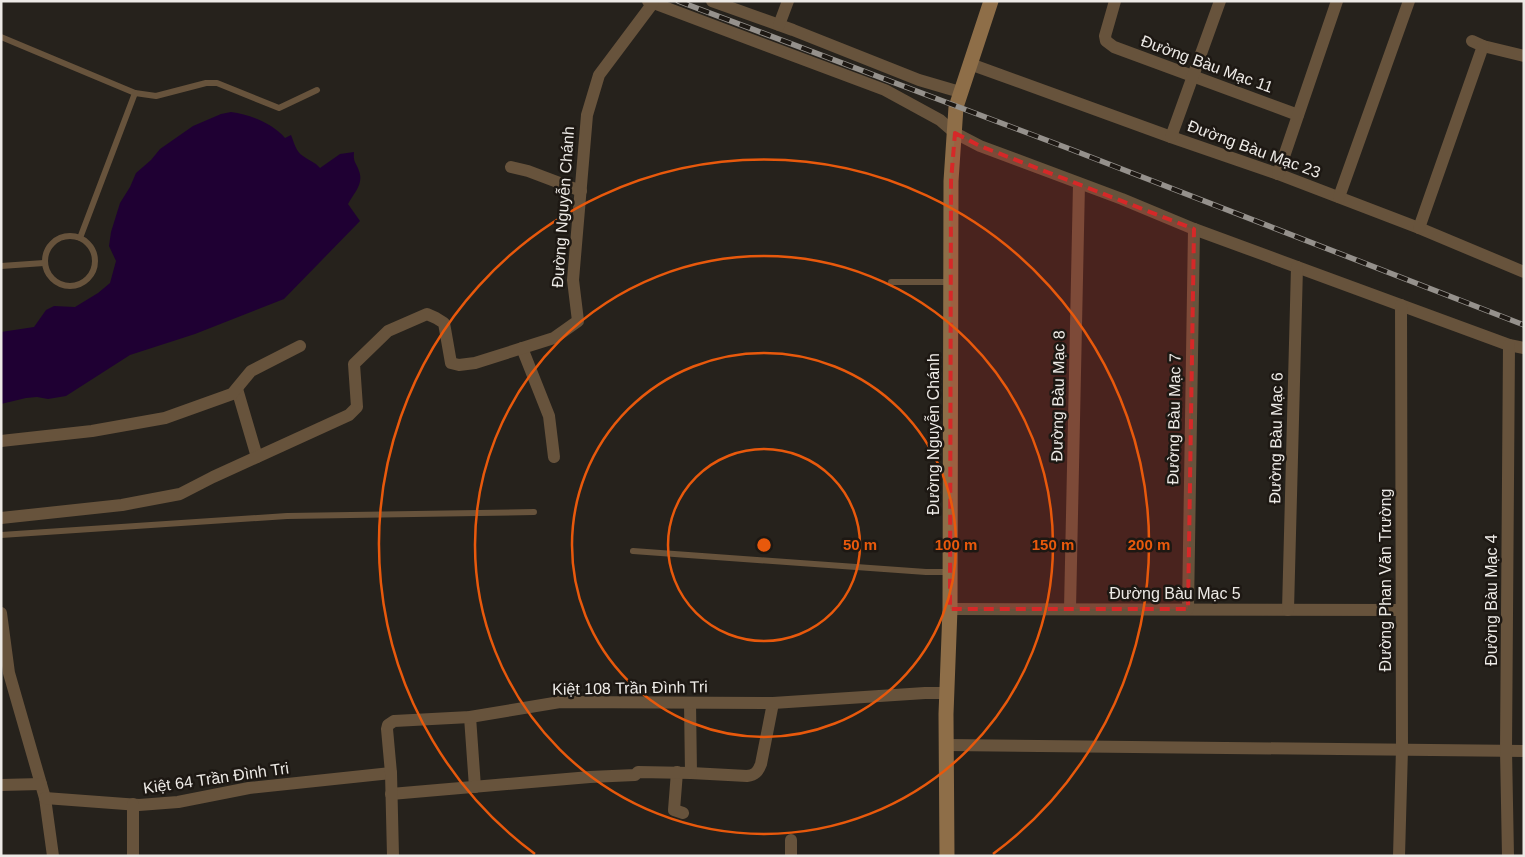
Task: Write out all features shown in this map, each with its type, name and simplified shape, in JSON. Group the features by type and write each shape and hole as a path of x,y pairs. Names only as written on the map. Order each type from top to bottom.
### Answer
{"street":[{"path":"712,1 919,80 960,92"},
{"path":"779,25 788,1"},
{"name":"Đường Nguyễn Chánh","path":"948,856 946,693 950,608 951,181 956,106 991,1"},
{"name":"Đường Bàu Mạc 11","path":"1115,1 1105,36 1106,41 1114,47 1298,115"},
{"path":"1171,137 1220,1"},
{"path":"1278,174 1337,1"},
{"path":"1339,197 1409,1"},
{"name":"Đường Nguyễn Chánh","path":"1,518 122,505 180,494 212,477 349,416 357,407 354,364 388,331 427,314 444,323 451,363 459,366 554,338 578,321 573,280 587,115 599,74 650,2 885,90 940,120 955,133"},
{"path":"1419,228 1478,43 1524,56"},
{"name":"Đường Bàu Mạc 23","path":"970,64 1278,174 1419,228 1524,272"},
{"path":"955,133 980,146 1122,199 1194,229 1524,348"},
{"path":"511,167 528,171 581,191"},
{"name":"Đường Bàu Mạc 8","path":"1070,609 1079,184"},
{"name":"Đường Bàu Mạc 7","path":"1188,609 1194,229"},
{"name":"Đường Bàu Mạc 6","path":"1288,610 1297,267"},
{"name":"Đường Phan Văn Trường","path":"1399,856 1402,749 1401,305"},
{"name":"Đường Bàu Mạc 4","path":"1508,856 1506,750 1509,344"},
{"path":"1,441 92,431 166,418 232,394 251,371 300,346"},
{"path":"522,348 549,416 554,457"},
{"path":"237,389 258,457"},
{"name":"Đường Bàu Mạc 5","path":"950,608 1401,610"},
{"path":"1,614 10,673 45,798 53,856"},
{"name":"Kiệt 108 Trần Đình Tri","path":"393,856 392,773 388,725 394,721 470,717 560,702 773,704 946,693"},
{"path":"690,703 691,773"},
{"path":"392,794 590,777 635,775 638,772 753,775 758,772 761,764 773,704"},
{"path":"470,717 475,787"},
{"path":"946,745 1524,751"},
{"path":"677,772 674,810 682,813"},
{"name":"Kiệt 64 Trần Đình Tri","path":"45,798 133,804 178,802 249,788 392,773"},
{"path":"1,785 41,784"},
{"path":"133,804 133,856"},
{"path":"790,856 791,840"}],"lane":[{"path":"1,37 135,94 156,96 217,83 279,108 317,90"},
{"path":"80,238 135,94"},
{"path":"72,235 80,238 85,240 94,252 95,267 88,280 75,287 60,286 49,277 44,263 47,249 57,238 72,235"},
{"path":"1,266 44,263"},
{"path":"891,282 951,282"},
{"path":"1,535 287,516 534,512"},
{"path":"633,551 950,572"}],"highlighted area":[{"path":"955,133 980,146 1194,229 1188,609 950,609 951,181"}],"shaded area":[{"path":"231,112 261,120 285,138 291,135 299,152 320,168 340,154 354,152 354,160 359,171 360,180 358,188 348,204 360,221 284,299 195,334 130,355 66,396 48,399 26,398 1,404 1,332 34,327 46,310 54,306 75,307 110,283 116,261 109,246 111,232 120,203 136,173 160,149 193,126 221,114"}],"railway":[{"path":"678,1 1070,149 1524,325"}]}
